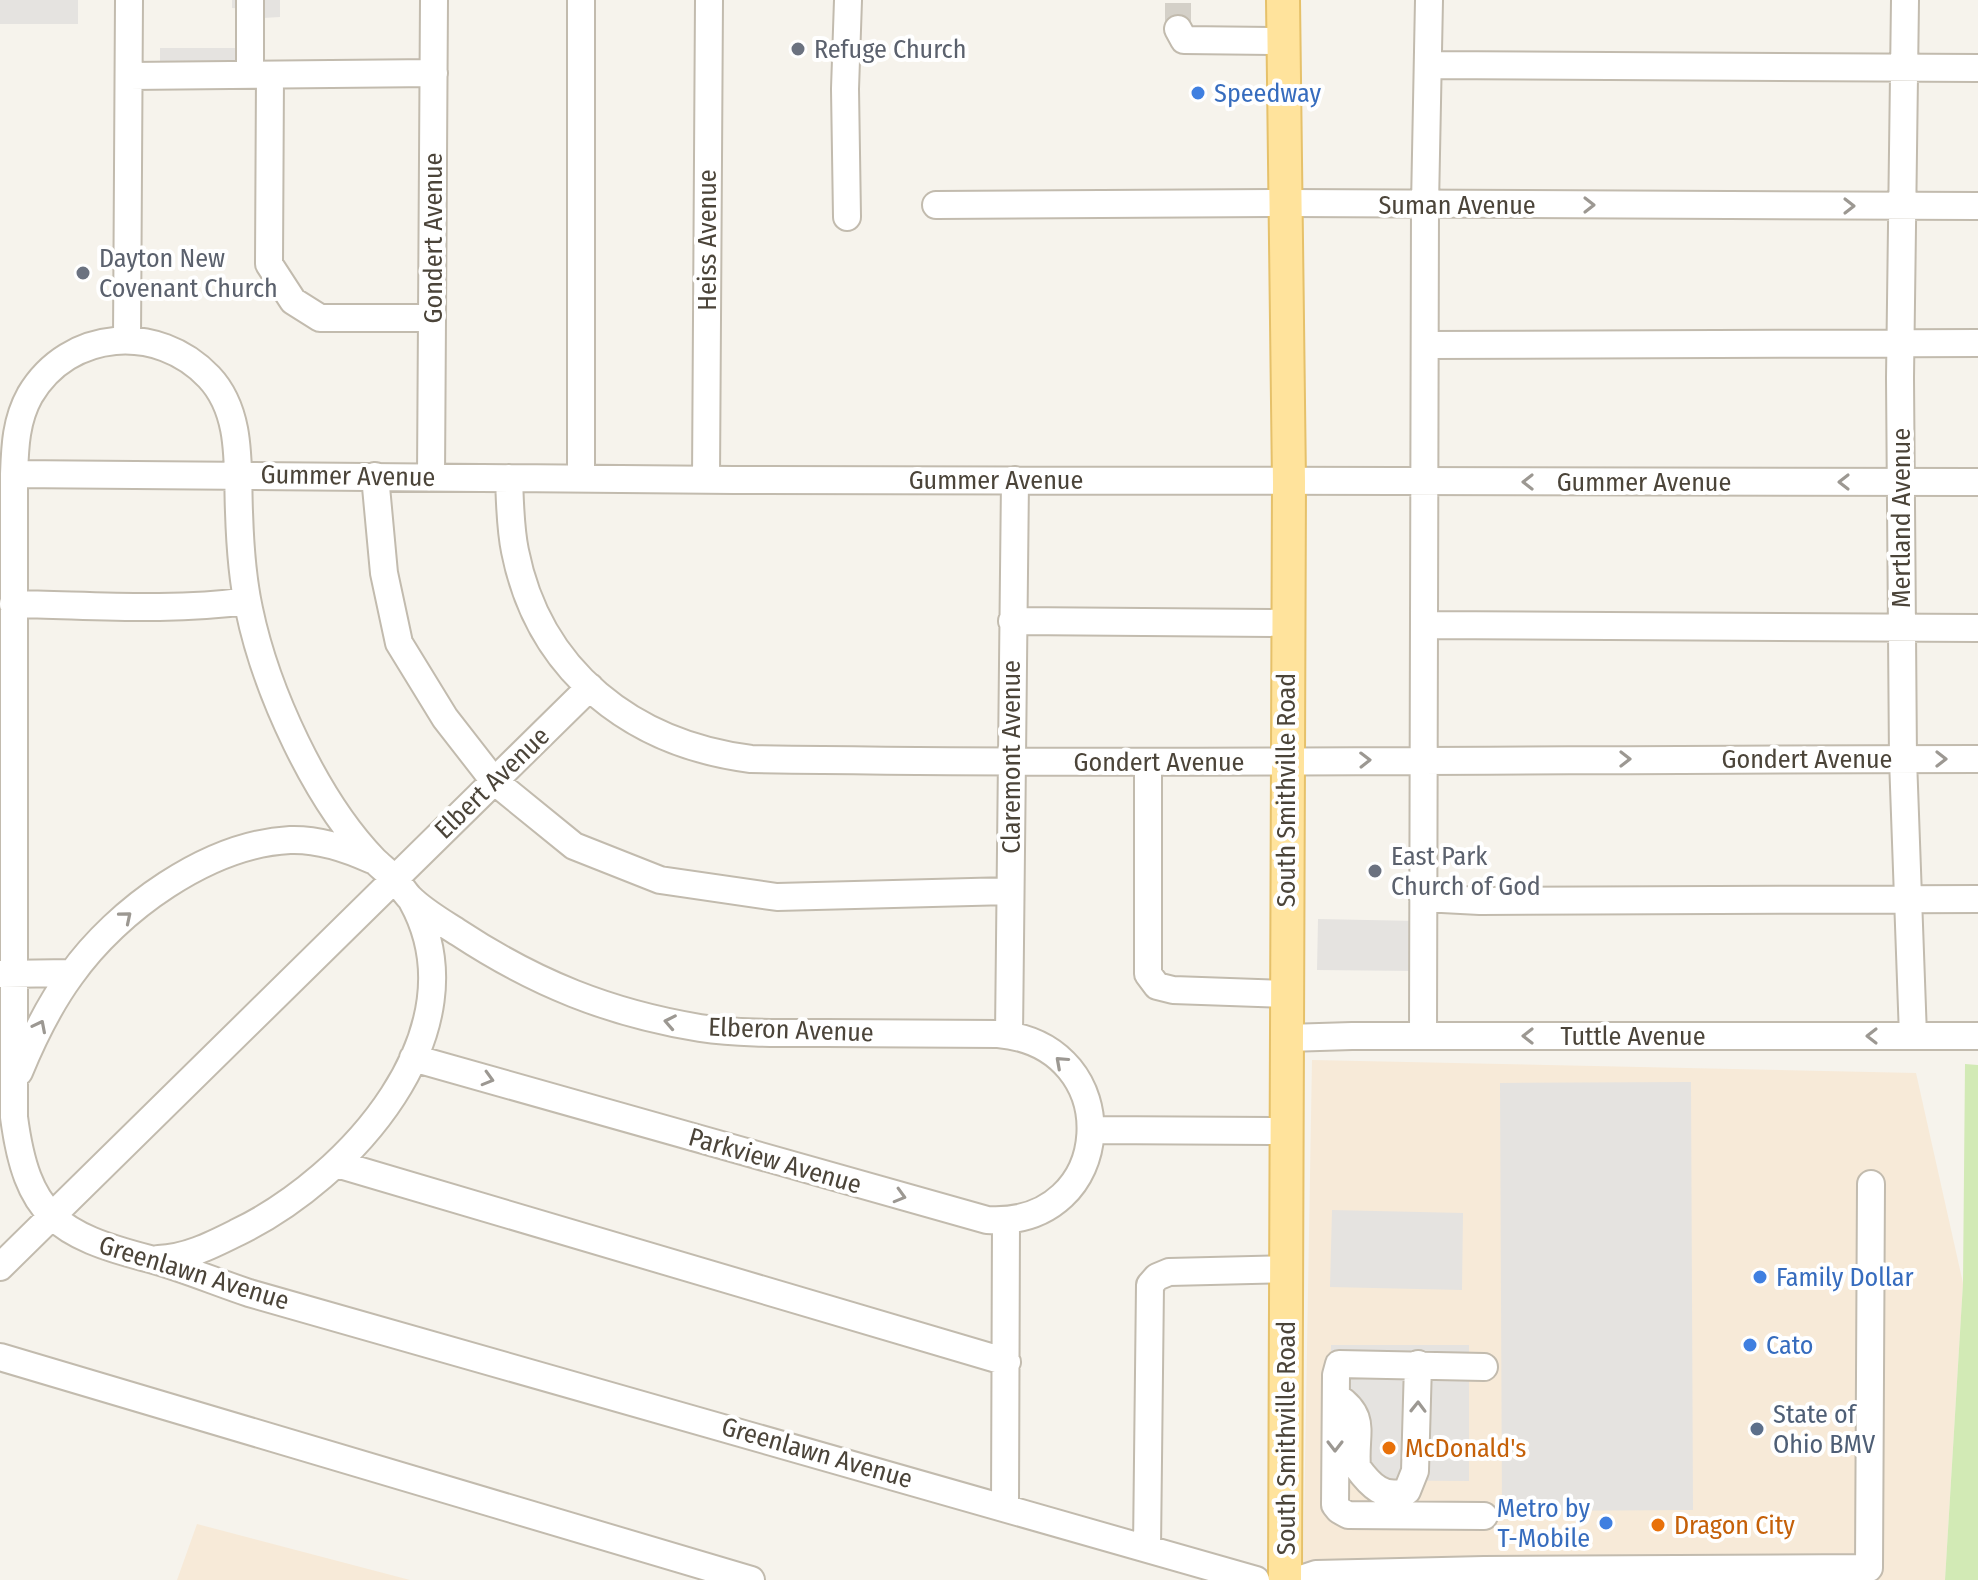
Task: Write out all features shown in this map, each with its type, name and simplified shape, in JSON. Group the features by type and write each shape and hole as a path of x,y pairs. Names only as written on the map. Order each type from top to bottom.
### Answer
{"main road":[{"name":"South Smithville Road","path":"1283,0 1289,482 1285,1580"}],"street":[{"path":"127,338 129,0"},
{"name":"Gondert Avenue","path":"431,477 434,0"},
{"path":"581,0 581,478"},
{"name":"Heiss Avenue","path":"706,479 709,0"},
{"path":"847,217 845,89 848,0"},
{"path":"1423,1036 1425,205 1429,0"},
{"name":"Mertland Avenue","path":"1905,0 1901,343 1903,759 1913,1036"},
{"path":"250,7 260,75 269,264 293,301 320,318 432,318"},
{"path":"1178,29 1184,40 1284,41"},
{"path":"1428,65 1978,68"},
{"path":"129,76 434,73"},
{"name":"Suman Avenue","path":"936,205 1978,206"},
{"name":"Greenlawn Avenue","path":"127,338 84,349 64,359 45,375 31,394 15,438 13,604 7,640 7,974 14,1117 19,1156 30,1185 50,1216 100,1246 249,1293 1147,1548 1186,1570 1256,1580"},
{"name":"Elberon Avenue","path":"127,338 172,351 197,366 211,379 230,411 236,436 241,556 247,601 267,675 282,714 330,801 393,879 473,942 530,976 606,1007 642,1017 748,1033 1009,1035 1042,1046 1063,1061 1076,1076 1089,1108 1091,1130"},
{"path":"1425,345 1978,343"},
{"name":"Gummer Avenue","path":"14,474 1289,482 1978,482"},
{"path":"375,476 384,573 399,643 445,718 494,781 574,846 660,880 777,897 1010,891"},
{"name":"Gondert Avenue","path":"509,478 516,553 535,614 557,651 590,687 634,721 663,737 720,755 751,759 1012,763 1978,759"},
{"name":"Claremont Avenue","path":"1009,1035 1015,480"},
{"path":"13,604 180,607 247,601"},
{"path":"1012,621 1288,623"},
{"path":"1424,625 1978,628"},
{"name":"Elbert Avenue","path":"0,1267 590,687"},
{"path":"1148,763 1148,974 1157,986 1173,990 1286,994"},
{"path":"14,1084 50,1006 72,973 98,942 158,891 193,869 232,852 263,844 290,840 314,841 347,849 393,879 427,937 431,962 428,1015 413,1058 372,1124 337,1164 290,1203 257,1223 188,1255 149,1259"},
{"path":"1423,898 1480,901 1978,899"},
{"path":"7,974 72,973"},
{"name":"Tuttle Avenue","path":"1287,1038 1978,1036"},
{"name":"Parkview Avenue","path":"413,1058 960,1213 1006,1221 1038,1213 1071,1187 1084,1166 1091,1130"},
{"path":"1091,1130 1289,1131"},
{"path":"337,1164 1007,1362"},
{"path":"1298,1580 1316,1574 1453,1571 1869,1568 1871,1184"},
{"path":"1005,1507 1006,1221"},
{"path":"1147,1548 1150,1285 1157,1277 1169,1272 1288,1269"},
{"path":"0,1357 751,1580"},
{"path":"1484,1367 1339,1364 1336,1375 1335,1505 1348,1515 1484,1516"},
{"path":"1336,1396 1351,1406 1357,1415 1357,1467 1379,1491 1396,1496 1407,1491 1415,1471 1418,1364"},
{"path":"1417,1451 1426,1467 1427,1515"}],"shaded area":[{"path":"0,0 78,0 78,24 0,24"},
{"path":"232,0 280,0 280,17 263,18 263,68 160,68 160,48 247,48 247,9 232,8"},
{"path":"1318,919 1417,921 1416,971 1317,970"},
{"path":"1312,1060 1916,1073 1963,1283 1945,1580 1303,1580"},
{"path":"1691,1082 1693,1510 1502,1511 1500,1083"},
{"path":"1332,1210 1463,1213 1462,1290 1330,1287"},
{"path":"1331,1345 1469,1345 1469,1481 1330,1480"},
{"path":"197,1524 410,1580 177,1580"}],"green space":[{"path":"1965,1064 1978,1065 1978,1580 1945,1580 1963,1283"}],"tunnel":[{"path":"1178,0 1178,29"}],"place":[{"name":"Refuge Church","path":"798,49"},
{"name":"Speedway","path":"1198,93"},
{"name":"Dayton New Covenant Church","path":"83,273"},
{"name":"East Park Church of God","path":"1375,871"},
{"name":"Family Dollar","path":"1760,1277"},
{"name":"Cato","path":"1750,1345"},
{"name":"State of Ohio BMV","path":"1757,1429"},
{"name":"McDonald's","path":"1389,1448"},
{"name":"Metro by T-Mobile","path":"1606,1523"},
{"name":"Dragon City","path":"1658,1525"}]}
